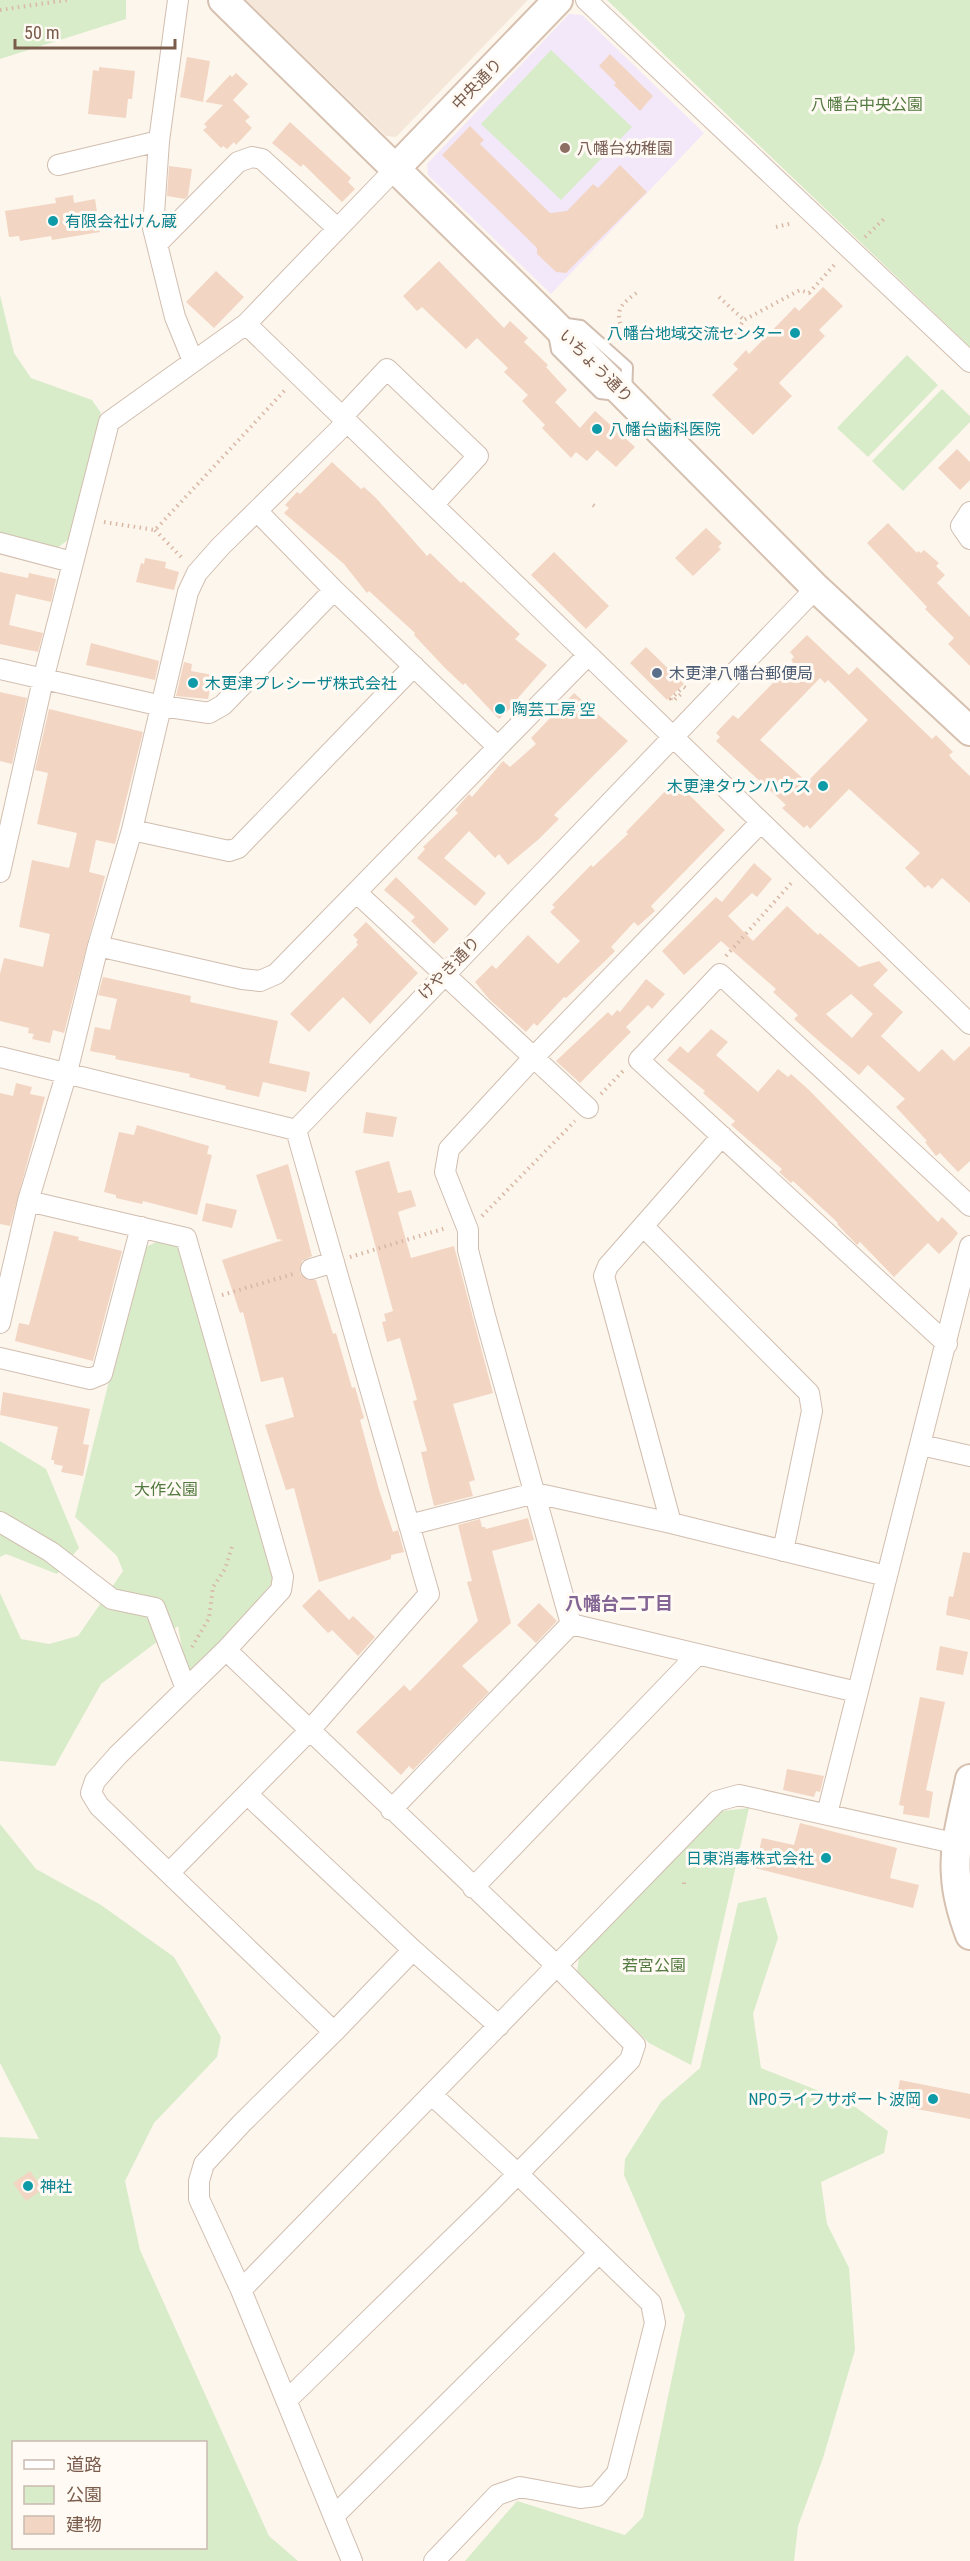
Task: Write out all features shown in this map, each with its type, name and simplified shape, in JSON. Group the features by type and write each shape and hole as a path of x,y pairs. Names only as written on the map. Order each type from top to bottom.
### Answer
{"street":[{"path":"178,0 159,141 153,228 175,317 194,361"},
{"name":"いちょう通り","path":"223,0 552,322 671,445 816,588 970,731"},
{"name":"中央通り","path":"396,168 558,0"},
{"path":"586,0 855,245 970,362"},
{"path":"58,165 159,141"},
{"path":"157,244 238,162 252,157 262,159 337,228"},
{"path":"0,872 9,793 43,680 109,422 246,324 396,168"},
{"path":"246,324 806,868 970,1024"},
{"path":"0,1323 28,1201 67,1072 98,946 132,830 188,592 196,572 344,419 387,369 478,456 433,505"},
{"path":"256,511 334,590 498,747"},
{"path":"970,512 961,526 970,538"},
{"path":"0,543 72,562"},
{"name":"けやき通り","path":"296,1130 816,588"},
{"path":"0,669 162,706 209,713 223,705 334,590"},
{"path":"98,946 242,979 260,981 276,974 588,655"},
{"path":"132,830 229,851 238,848 414,666"},
{"path":"571,1624 484,1316 468,1250 468,1230 458,1224 445,1172 449,1149 534,1057 761,822"},
{"path":"357,893 588,1108"},
{"path":"947,1344 639,1060 720,974 970,1206"},
{"path":"0,1057 296,1130 429,1594 310,1730 170,1872"},
{"path":"671,1523 604,1276 608,1266 722,1136"},
{"path":"28,1201 186,1238 283,1577 281,1590 226,1650 118,1755 95,1781 91,1793 99,1806 334,2032"},
{"path":"0,1358 90,1379 102,1374 141,1227"},
{"path":"643,1227 808,1393 812,1411 783,1551"},
{"path":"827,1814 970,1246"},
{"path":"311,1269 334,1262"},
{"path":"921,1445 970,1456"},
{"path":"409,1525 535,1493 671,1523 886,1576"},
{"path":"0,1522 51,1552 112,1599 155,1608 186,1689"},
{"path":"571,1624 857,1692"},
{"path":"391,1809 571,1624"},
{"path":"226,1650 558,1967 635,2045 630,2060 287,2400"},
{"path":"473,1888 698,1654"},
{"path":"970,1779 958,1844 956,1875 961,1908 970,1935"},
{"path":"247,1794 413,1950 499,2026"},
{"path":"241,2290 558,1967 717,1801 739,1795 958,1844"},
{"path":"352,2561 241,2290 199,2199 199,2181 204,2163 413,1950"},
{"path":"432,2095 651,2302 655,2323 617,2473 597,2496 580,2498 520,2487 497,2495 434,2561"},
{"path":"334,2516 599,2253"}],"path":[{"path":"0,10 67,0"},
{"path":"731,339 744,320 800,290 808,293 886,217"},
{"path":"776,227 795,223"},
{"path":"622,329 618,315 621,306 639,291"},
{"path":"719,297 744,320"},
{"path":"622,329 645,333 661,326"},
{"path":"610,341 622,329"},
{"path":"155,530 299,375"},
{"path":"94,520 155,530 196,572"},
{"path":"334,1262 458,1224"},
{"path":"204,1300 311,1269"},
{"path":"190,1650 198,1633 209,1618 213,1587 225,1569 232,1547"}],"shaded area":[{"path":"246,0 528,0 396,137 386,136"},
{"name":"八幡台幼稚園","path":"569,14 582,15 704,133 551,294 428,175 427,164"}],"green space":[{"path":"0,0 126,0 126,19 0,59"},
{"name":"八幡台中央公園","path":"607,0 970,0 970,347"},
{"path":"551,50 632,127 561,200 481,124"},
{"path":"0,295 14,353 31,378 92,400 101,413 68,540 56,549 0,534"},
{"path":"907,355 938,385 868,457 837,428"},
{"path":"942,389 970,416 970,422 903,491 872,461"},
{"name":"大作公園","path":"158,1241 182,1245 279,1576 193,1672 185,1667 178,1626 101,1684 55,1766 0,1761 0,1593 21,1639 49,1644 78,1636 123,1571 117,1556 75,1517 142,1249"},
{"path":"0,1441 46,1469 79,1548 57,1574 6,1554 0,1557"},
{"name":"若宮公園","path":"749,1808 691,2065 649,2043 577,1972 579,1957 722,1811"},
{"path":"0,1824 36,1869 101,1905 174,1957 221,2037 217,2057 154,2123 125,2181 140,2250 269,2536 298,2561 0,2561 0,2137 39,2139 0,2063"},
{"path":"766,1897 778,1938 753,2014 761,2068 850,2103 888,2131 884,2153 821,2182 827,2224 849,2268 855,2350 823,2458 798,2526 794,2561 465,2561 517,2501 625,2535 643,2517 685,2315 624,2175 625,2159 661,2102 700,2068 738,1903"}],"building":[{"name":"八幡台幼稚園","path":"610,54 653,96 640,111 599,66"},
{"path":"187,57 210,61 203,102 180,97"},
{"path":"99,67 135,71 132,99 128,99 126,118 88,114 93,70 99,71"},
{"path":"236,73 248,84 233,100 250,117 245,121 252,128 236,145 234,142 227,149 223,146 221,148 203,130 207,127 204,124 223,105 205,102 230,75 232,77"},
{"path":"290,122 351,178 348,182 355,189 342,202 303,164 301,167 272,143"},
{"name":"八幡台幼稚園","path":"470,126 484,140 480,144 550,213 567,211 593,184 598,188 620,165 647,192 566,273 556,272 537,254 537,248 442,155"},
{"path":"169,166 192,169 188,196 185,199 167,196"},
{"name":"有限会社けん蔵","path":"73,195 74,203 95,199 100,232 52,240 51,236 20,241 19,236 9,237 5,211 56,203 55,198"},
{"path":"439,261 504,328 510,321 528,338 524,342 548,365 546,367 567,390 555,402 580,428 595,411 635,447 616,467 597,450 587,461 576,452 571,458 542,428 545,425 522,401 528,395 504,372 508,368 477,338 466,349 422,307 417,311 403,296"},
{"path":"216,271 244,297 214,328 186,302"},
{"path":"823,287 843,306 819,330 825,336 779,383 792,396 753,435 712,395 738,369 733,364 746,350 749,354 795,307 799,311"},
{"path":"957,449 970,462 970,480 960,490 938,468"},
{"path":"332,462 361,489 364,487 376,498 427,556 430,553 461,583 463,581 520,634 515,639 547,665 518,698 520,699 499,719 465,683 463,685 445,668 414,635 415,633 369,591 367,593 344,564 284,513 289,508 285,505 297,492 300,494"},
{"path":"888,523 917,553 924,550 939,563 936,566 945,575 937,583 970,617 970,666 948,644 954,638 925,609 927,607 867,543"},
{"path":"706,528 722,543 718,547 721,549 693,576 675,558"},
{"path":"554,552 609,606 586,629 531,575"},
{"path":"145,558 166,562 165,568 179,572 174,590 136,582 141,563 144,564"},
{"path":"0,572 28,578 29,573 56,579 51,602 16,594 9,625 43,633 38,652 0,644"},
{"path":"807,635 849,675 857,667 932,739 936,735 953,752 949,755 970,776 970,903 942,878 932,889 928,885 925,888 905,868 920,853 849,789 810,829 807,825 804,828 782,808 786,805 716,741 720,737 716,733 733,715 738,719 793,662 791,660 794,657 790,652","holes":["820,678 825,683 828,680 868,720 807,782 760,740"]},
{"path":"91,643 159,661 155,680 86,665"},
{"path":"646,647 684,684 667,700 630,663"},
{"name":"木更津プレシーザ株式会社","path":"184,662 192,664 191,671 213,675 208,699 176,696"},
{"path":"0,692 27,698 12,764 0,761"},
{"path":"574,693 628,741 554,815 559,819 508,865 499,854 495,858 469,831 444,858 486,893 475,906 417,858 425,849 423,847 458,813 455,810 469,794 472,797 503,761 510,767 536,744 531,738"},
{"path":"49,709 143,732 115,844 96,840 89,872 105,876 64,1033 53,1030 50,1043 32,1039 34,1034 28,1033 29,1028 0,1021 0,974 4,958 43,967 50,934 19,927 32,860 69,868 77,833 37,824 48,773 35,770"},
{"path":"671,785 676,790 680,786 725,830 651,906 655,911 638,926 634,922 611,947 615,951 566,998 564,997 537,1026 534,1023 526,1032 489,999 475,982 492,965 496,969 528,935 558,964 580,941 550,912 555,907 552,905 591,865 593,867 628,834 626,832"},
{"path":"754,863 772,879 757,897 752,893 728,916 753,941 787,906 818,935 820,933 859,967 879,961 888,970 873,985 903,1012 881,1036 919,1072 942,1049 954,1061 970,1046 970,1161 958,1172 940,1153 936,1156 925,1142 927,1141 896,1107 905,1099 868,1065 859,1075 820,1042 794,1019 798,1015 773,992 776,989 721,941 684,975 662,951 716,897 722,902","holes":["851,994 873,1014 852,1038 826,1014"]},
{"path":"396,877 449,929 434,944 411,921 415,917 384,890"},
{"path":"366,922 418,973 370,1024 343,997 309,1032 290,1014 358,945 356,942 358,940 353,935"},
{"path":"103,977 191,996 190,1002 278,1021 269,1063 310,1072 306,1092 263,1082 259,1097 189,1077 190,1074 115,1059 116,1056 90,1051 95,1027 110,1030 117,999 98,995"},
{"path":"646,979 665,994 652,1009 648,1005 626,1027 631,1032 580,1083 556,1061 608,1012 612,1016 617,1010 620,1012"},
{"path":"711,1029 728,1042 716,1055 758,1092 778,1069 788,1077 791,1074 938,1222 942,1217 958,1233 953,1240 939,1254 928,1243 894,1277 860,1242 857,1245 838,1223 793,1181 791,1183 779,1172 782,1169 731,1125 735,1121 703,1093 705,1091 667,1060 680,1046 688,1053"},
{"path":"16,1083 32,1087 30,1094 45,1097 10,1226 0,1224 0,1093 13,1096"},
{"path":"366,1112 397,1117 393,1137 363,1133"},
{"path":"137,1125 209,1146 207,1154 212,1155 197,1215 143,1201 142,1204 116,1198 116,1195 104,1192 119,1132 134,1135"},
{"path":"389,1161 398,1193 411,1190 416,1206 398,1212 411,1258 454,1246 493,1393 453,1404 475,1480 469,1482 473,1496 434,1506 421,1452 427,1451 413,1401 417,1400 400,1338 387,1342 382,1322 386,1321 384,1314 393,1311 355,1171"},
{"path":"288,1164 312,1256 302,1261 300,1273 308,1280 316,1280 333,1334 336,1333 352,1388 355,1387 364,1418 360,1420 379,1490 393,1532 398,1530 404,1552 391,1555 391,1559 319,1582 294,1488 286,1490 265,1425 294,1417 283,1377 261,1382 243,1312 240,1313 222,1260 283,1240 277,1239 256,1175"},
{"path":"206,1203 237,1210 232,1228 202,1221"},
{"path":"54,1231 79,1237 78,1240 122,1251 93,1361 15,1341 19,1323 29,1325"},
{"path":"3,1392 90,1409 83,1444 89,1445 83,1476 61,1472 63,1466 54,1464 54,1460 51,1460 58,1427 0,1415"},
{"path":"528,1518 534,1540 492,1551 511,1623 462,1666 489,1692 413,1770 409,1766 401,1775 356,1732 404,1685 410,1691 478,1621 467,1582 472,1581 458,1525 480,1519 482,1527 486,1529"},
{"path":"963,1552 970,1553 970,1620 946,1615 949,1596 953,1597"},
{"path":"319,1589 349,1620 353,1616 375,1637 358,1656 332,1630 328,1633 302,1606"},
{"path":"539,1603 557,1621 536,1643 517,1625"},
{"path":"940,1646 968,1652 963,1675 936,1670"},
{"path":"920,1697 945,1702 926,1790 933,1792 929,1818 903,1814 904,1806 899,1805"},
{"path":"787,1769 824,1776 820,1792 816,1791 814,1797 783,1790"},
{"name":"日東消毒株式会社","path":"800,1823 897,1848 890,1878 919,1885 913,1908 755,1868 762,1838 794,1845"},
{"name":"NPOライフサポート波岡","path":"900,2080 970,2094 970,2119 895,2105"},
{"name":"神社","path":"30,2171 43,2189 26,2201 13,2183"}],"place":[{"name":"八幡台幼稚園","path":"565,148"},
{"name":"有限会社けん蔵","path":"53,221"},
{"name":"八幡台地域交流センター","path":"795,333"},
{"name":"八幡台歯科医院","path":"597,429"},
{"name":"木更津八幡台郵便局","path":"657,673"},
{"name":"木更津プレシーザ株式会社","path":"193,683"},
{"name":"陶芸工房 空","path":"500,709"},
{"name":"木更津タウンハウス","path":"823,786"},
{"name":"日東消毒株式会社","path":"826,1858"},
{"name":"NPOライフサポート波岡","path":"933,2099"},
{"name":"神社","path":"28,2186"}],"district":[{"name":"八幡台二丁目","path":"619,1603"}]}
